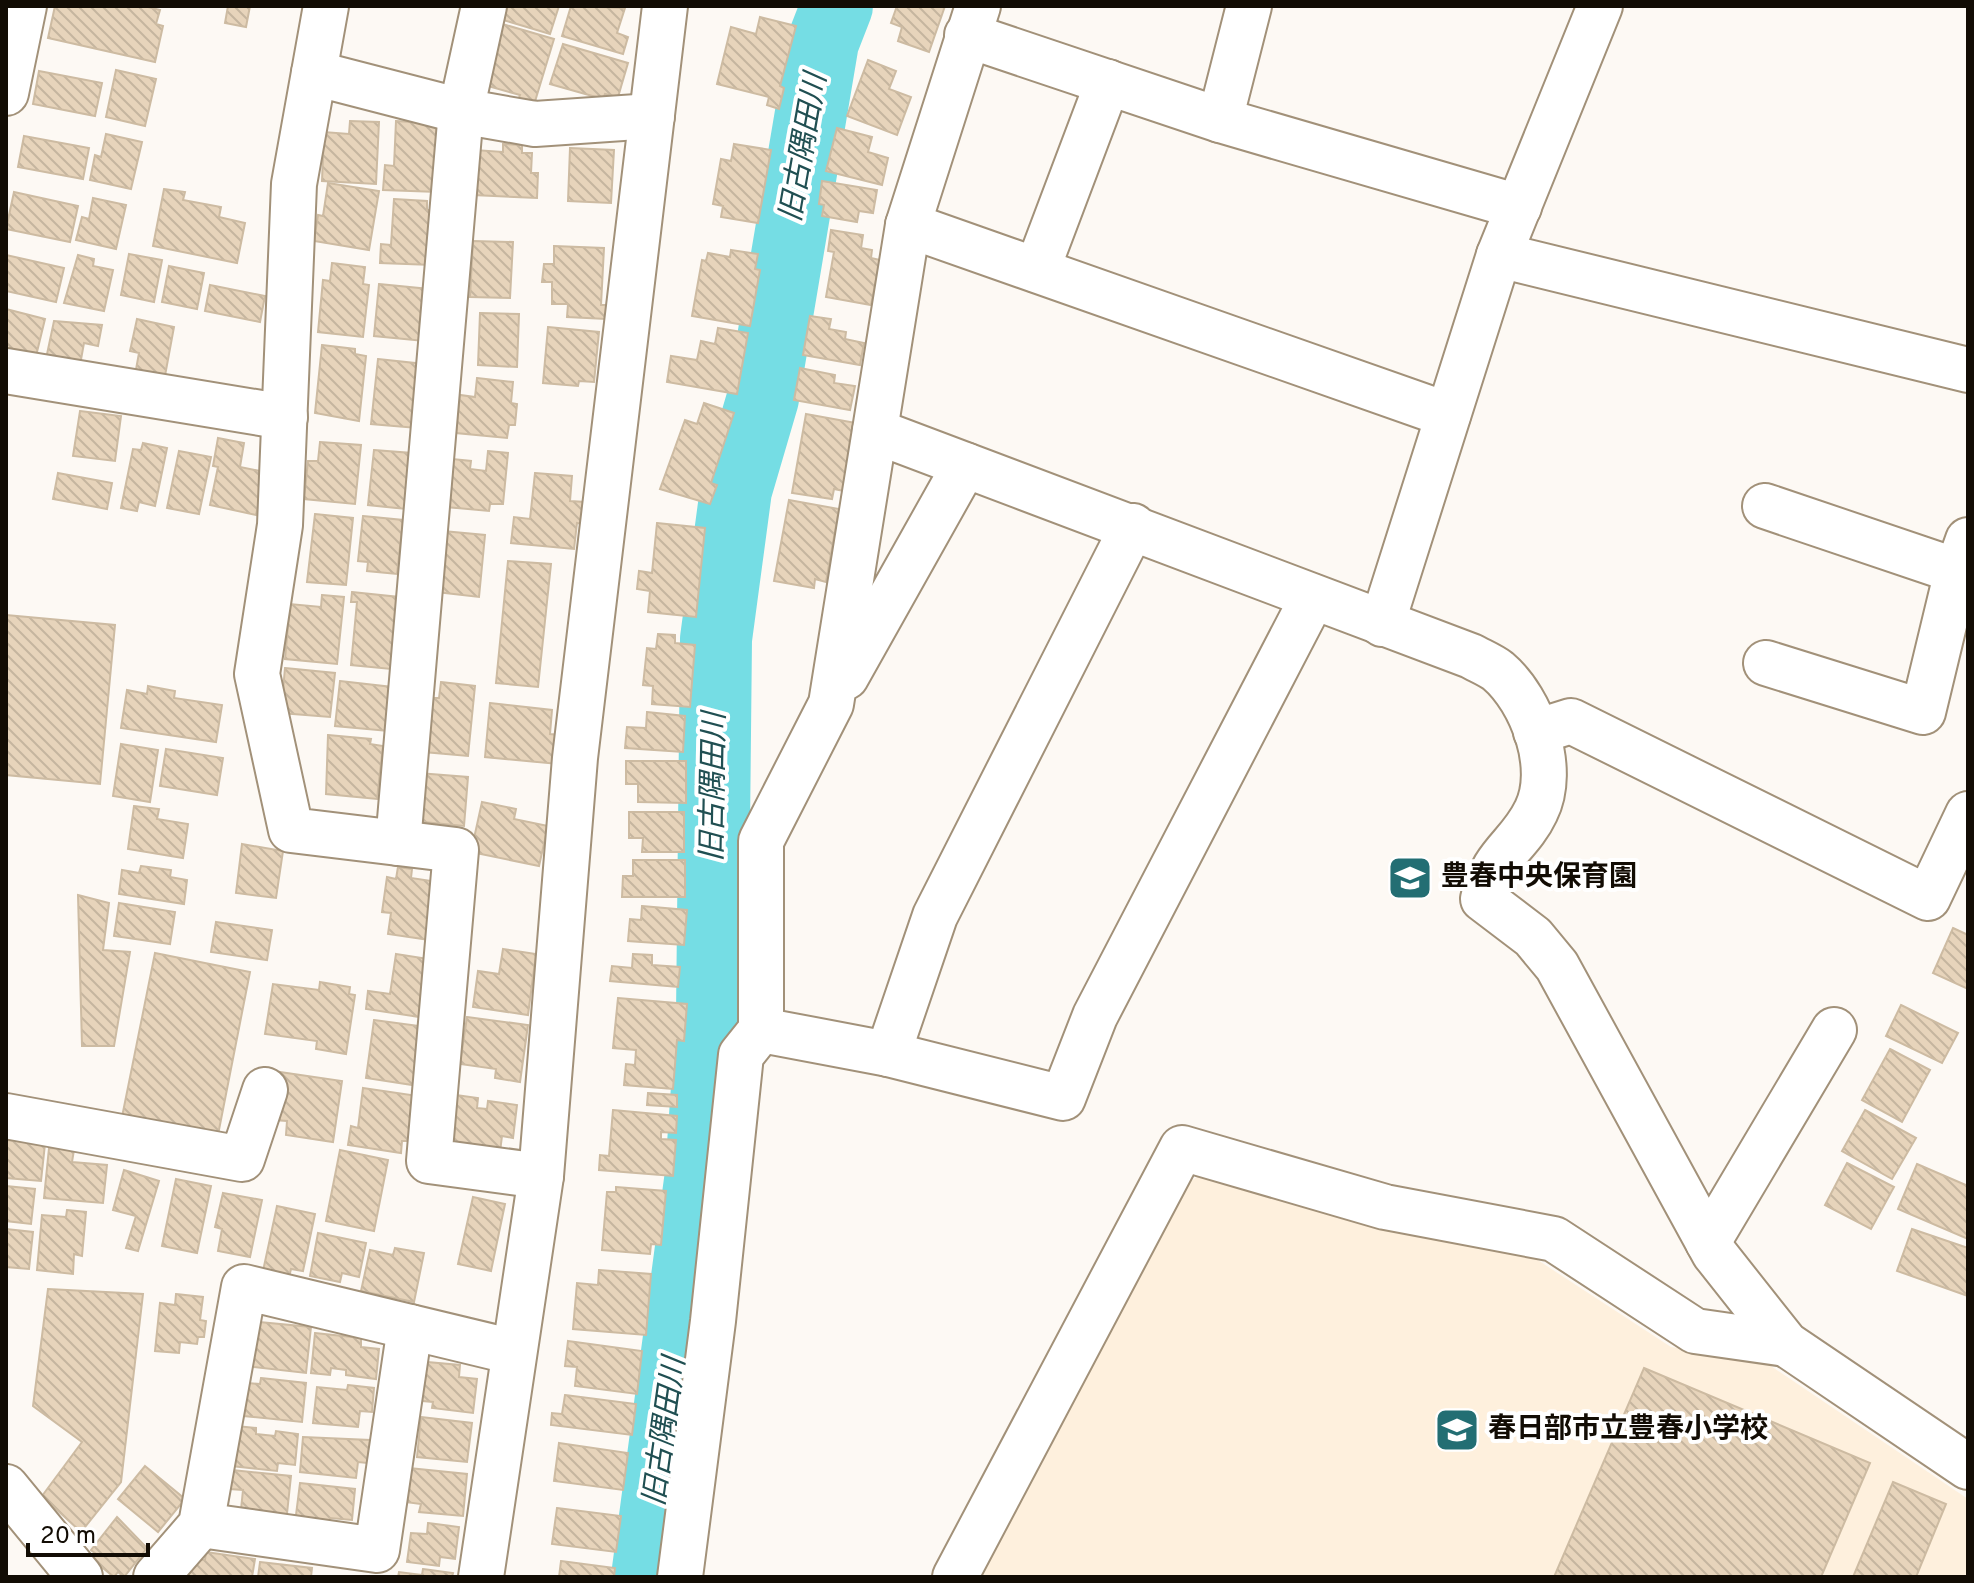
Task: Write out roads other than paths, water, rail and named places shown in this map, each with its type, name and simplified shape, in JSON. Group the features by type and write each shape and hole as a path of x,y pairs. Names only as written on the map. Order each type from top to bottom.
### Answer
{"street":[{"path":"6,93 24,6"},
{"path":"326,6 294,184 280,525 257,674 291,830 456,850 429,1161 541,1176"},
{"path":"398,843 461,111 484,6"},
{"path":"481,1577 541,1176 575,758 665,6"},
{"path":"1220,120 1249,6"},
{"path":"1382,624 1499,255 1600,6"},
{"path":"831,704 908,225 972,20 1108,82 1220,120 1519,207"},
{"path":"314,73 461,111 535,124 652,116"},
{"path":"1037,270 1108,82"},
{"path":"908,225 1448,415"},
{"path":"1499,255 1968,370"},
{"path":"6,371 285,417"},
{"path":"875,431 1471,656 1498,672 1518,696 1536,732 1545,775 1537,811 1487,875 1483,899 1533,937 1557,966 1708,1242 1786,1344 1968,1467"},
{"path":"680,1577 713,1321 741,1055 761,1030 761,841 831,704 965,465"},
{"path":"1765,506 1960,585 1923,712 1766,663"},
{"path":"888,1054 935,916 1133,526"},
{"path":"761,1030 888,1054 1063,1098 1095,1016 1313,597"},
{"path":"1536,732 1571,721 1928,898 1968,814"},
{"path":"1708,1242 1834,1030"},
{"path":"6,1116 242,1159 265,1090"},
{"path":"955,1577 1182,1148 1385,1207 1554,1239 1695,1331 1786,1344"},
{"path":"156,1577 201,1525 244,1287 514,1352"},
{"path":"201,1525 377,1550 410,1327"},
{"path":"6,1487 80,1577"}],"waterway":[{"name":"旧古隅田川","path":"647,1577 701,1173 712,1016 716,639 736,490 763,398 823,42 837,6"}],"place":[{"name":"豊春中央保育園","path":"1410,878"},
{"name":"春日部市立豊春小学校","path":"1457,1430"}]}
